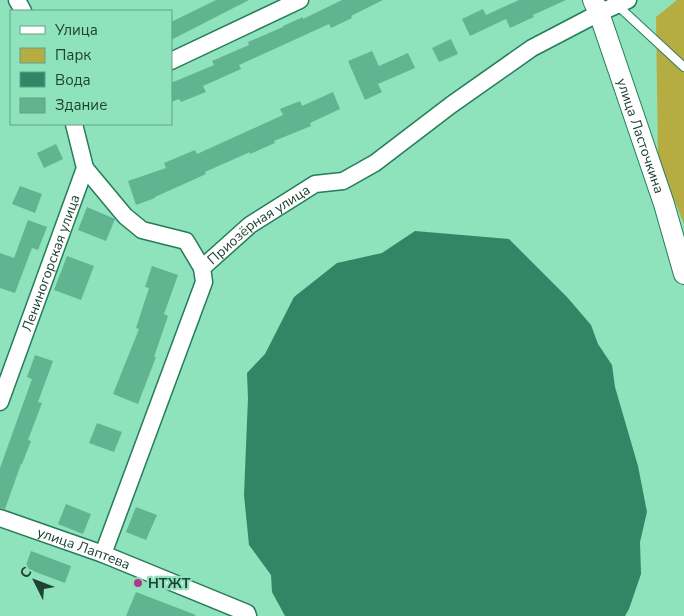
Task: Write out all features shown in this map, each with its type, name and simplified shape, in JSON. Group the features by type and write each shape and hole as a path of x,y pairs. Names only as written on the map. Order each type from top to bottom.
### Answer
{"street":[{"path":"172,61 300,0"},
{"name":"Приозёрная улица","path":"103,554 204,282 202,268 250,225 315,184 343,181 375,163 451,105 532,48 609,5"},
{"name":"улица Ласточкина","path":"609,5 684,274"},
{"path":"74,125 85,168 125,216 142,230 186,241 202,268"},
{"name":"Лениногорская улица","path":"0,402 85,168"},
{"name":"улица Лаптева","path":"0,518 103,554 247,613 248,616"}],"lane":[{"path":"609,5 684,67"}],"green space":[{"path":"677,0 684,0 684,224 658,159 656,17"}],"water":[{"path":"415,231 509,239 567,297 591,325 598,344 612,365 615,387 638,466 647,512 640,542 641,574 625,616 285,616 272,592 271,575 249,545 244,495 248,398 247,373 265,354 294,297 337,263 382,253"}],"building":[{"path":"216,0 249,0 172,39 172,22"},
{"path":"342,0 383,0 331,28 329,24 239,65 241,69 203,86 206,92 181,102 179,99 172,102 172,83 214,65 212,61 249,45 248,42 303,17 303,19"},
{"path":"519,0 566,0 510,28 506,19 470,36 462,19 483,9 486,15"},
{"path":"451,39 458,54 439,62 432,48"},
{"path":"372,51 379,66 408,53 415,68 378,84 382,92 365,100 348,61"},
{"path":"333,92 340,109 310,123 311,126 205,172 206,174 136,205 128,181 166,168 164,163 195,150 197,154 283,115 280,109 300,101 302,106"},
{"path":"56,144 63,159 44,168 37,153"},
{"path":"20,186 42,194 35,213 12,204"},
{"path":"87,207 115,219 106,241 78,230"},
{"path":"28,220 47,227 38,250 32,248 15,293 0,288 0,253 14,258"},
{"path":"67,256 94,266 81,300 54,290"},
{"path":"152,266 178,275 164,314 168,316 154,357 156,357 138,404 113,394 139,329 136,328 149,288 145,287"},
{"path":"35,355 53,361 38,402 42,403 28,440 31,441 5,509 0,508 0,468 32,379 27,377"},
{"path":"97,423 122,432 114,452 89,443"},
{"path":"66,504 91,514 83,534 58,524"},
{"path":"136,507 157,515 146,540 126,532"},
{"path":"31,551 71,566 65,583 25,568"},
{"path":"136,592 196,615 126,616"}],"place":[{"name":"НТЖТ","path":"138,583"}]}
